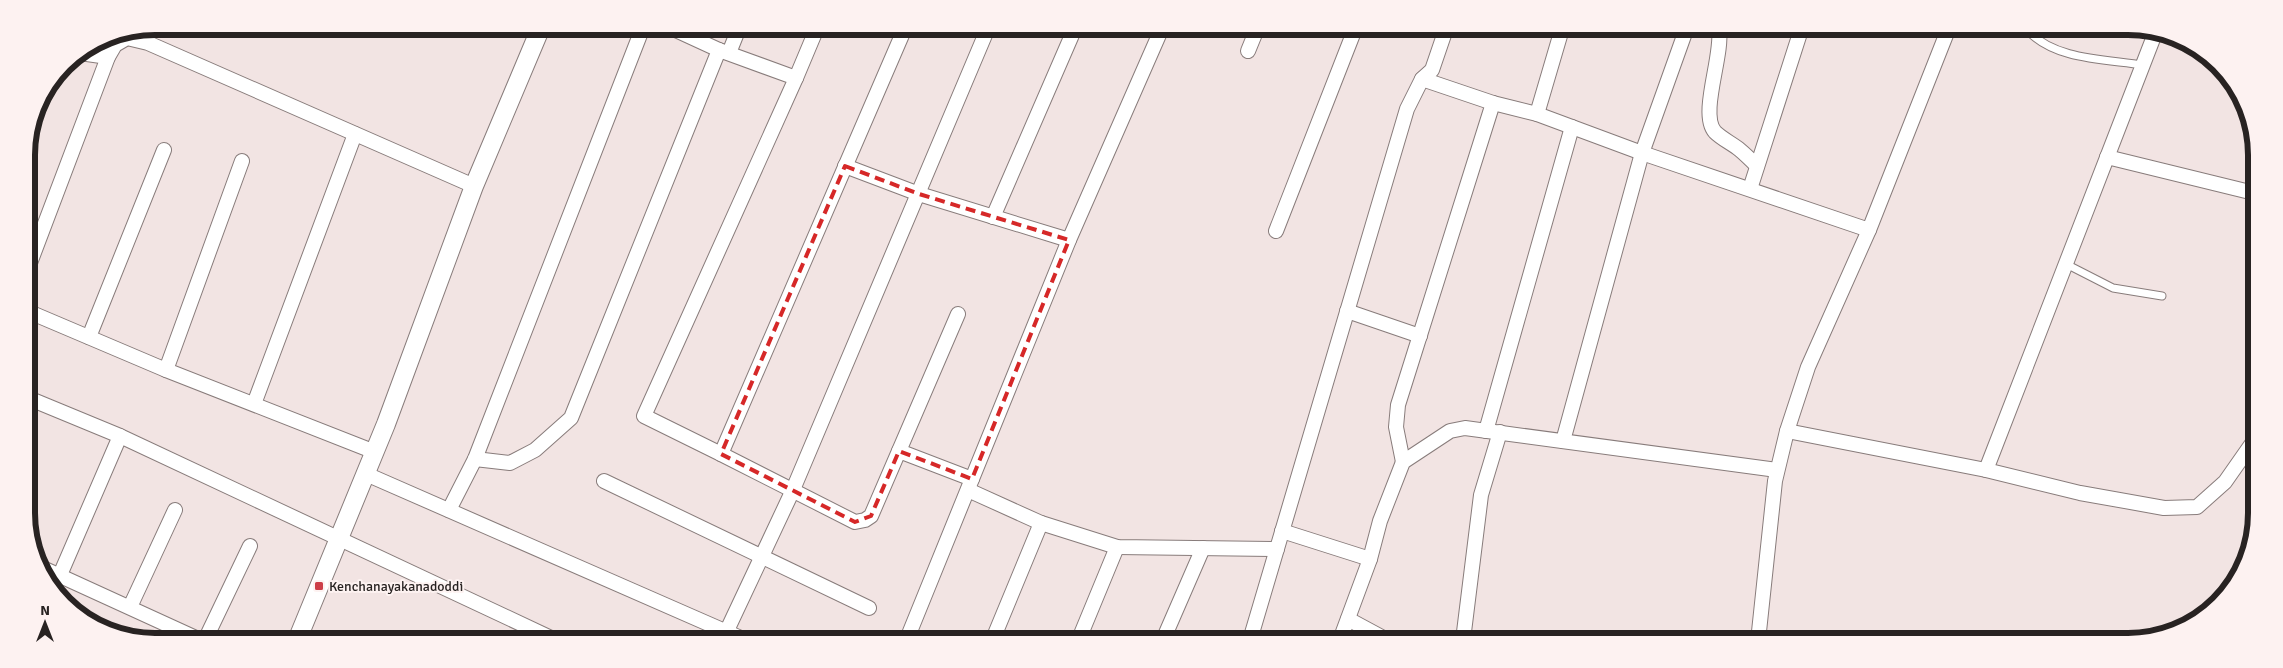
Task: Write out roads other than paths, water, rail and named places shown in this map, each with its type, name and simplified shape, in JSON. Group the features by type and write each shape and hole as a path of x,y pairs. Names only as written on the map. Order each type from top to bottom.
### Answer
{"street":[{"path":"300,633 366,474 474,186 538,35"},
{"path":"450,510 475,459 640,35"},
{"path":"687,35 724,52 796,78"},
{"path":"475,459 510,463 535,450 571,418 724,52 734,35"},
{"path":"814,35 644,416 855,522 865,520 871,516 958,314"},
{"path":"721,454 902,35"},
{"path":"726,633 792,492 985,35"},
{"path":"993,217 1073,35"},
{"path":"909,633 1069,240 1159,35"},
{"path":"1248,51 1255,35"},
{"path":"1276,231 1353,35"},
{"path":"1252,633 1407,109 1422,79 1432,70 1444,35"},
{"path":"1537,114 1560,35"},
{"path":"1563,441 1642,153 1684,35"},
{"path":"1719,35 1718,57 1708,110 1709,124 1715,132 1758,166"},
{"path":"1750,189 1799,35"},
{"path":"1759,633 1777,470 1787,431 1808,367 1869,230 1946,35"},
{"path":"128,38 148,43 474,186"},
{"path":"1986,470 2153,38"},
{"path":"35,250 108,57 115,45 126,39"},
{"path":"90,54 108,57"},
{"path":"1422,79 1492,103 1537,114 1642,153 1869,230"},
{"path":"1343,633 1370,559 1380,521 1403,462 1396,427 1398,405 1492,103"},
{"path":"1464,633 1481,495 1493,432 1572,127"},
{"path":"254,404 355,134"},
{"path":"89,338 164,150"},
{"path":"2107,157 2248,192"},
{"path":"166,370 242,161"},
{"path":"845,166 919,194 1069,240"},
{"path":"1347,311 1420,336"},
{"path":"35,314 166,370 374,452"},
{"path":"35,401 120,436 540,633"},
{"path":"1403,462 1450,431 1465,428 1777,470"},
{"path":"1787,431 1986,470 2080,493 2164,508 2196,507 2225,482 2248,449"},
{"path":"60,575 120,436"},
{"path":"899,451 970,484 1040,523 1116,547 1277,549"},
{"path":"366,474 450,510 721,633"},
{"path":"604,481 761,558 869,608"},
{"path":"130,607 175,510"},
{"path":"995,633 1040,523"},
{"path":"1282,531 1370,559"},
{"path":"208,633 250,546"},
{"path":"1081,633 1116,547"},
{"path":"1166,633 1202,548"},
{"path":"50,571 185,633"},
{"path":"1348,619 1374,633"}],"lane":[{"path":"2032,35 2038,41 2072,55 2143,65"},
{"path":"2066,264 2113,288 2162,296"}],"place":[{"name":"Kenchanayakanadoddi","path":"319,586"}]}
